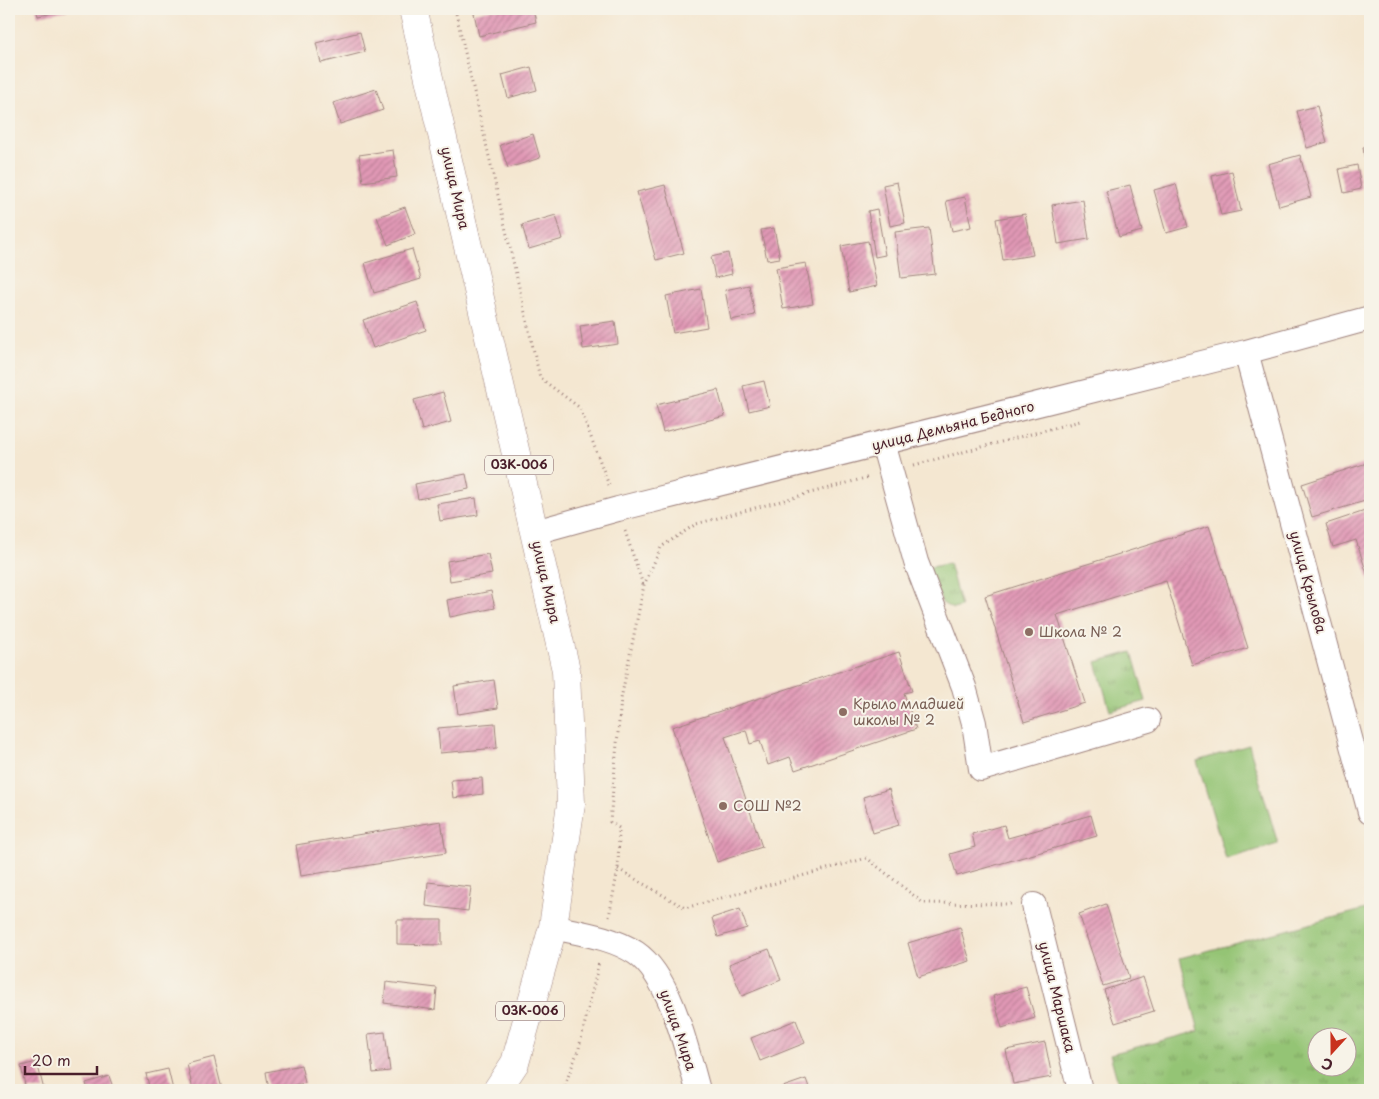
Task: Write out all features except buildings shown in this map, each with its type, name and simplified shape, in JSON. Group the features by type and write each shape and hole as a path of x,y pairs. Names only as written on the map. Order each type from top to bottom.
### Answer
{"main road":[{"name":"улица Мира","path":"413,9 566,670 570,804 553,927"},
{"name":"03К-006","path":"497,1090 515,1063 553,927"}],"street":[{"name":"улица Демьяна Бедного","path":"535,532 618,509 1246,352 1370,318"},
{"name":"улица Крылова","path":"1246,352 1370,812"},
{"path":"883,443 916,562 966,696 974,723 981,769 1148,720"},
{"name":"улица Маршака","path":"1034,904 1080,1090"},
{"name":"улица Мира","path":"553,927 604,939 637,954 662,982 684,1039 698,1090"}],"path":[{"path":"456,9 540,378 580,408 644,585"},
{"path":"563,1090 579,1048 618,868 619,828 610,822 621,699 644,585 661,547 696,524 1081,420"},
{"path":"618,868 685,908 867,858 923,904 1034,904"}],"green space":[{"path":"949,563 961,607 953,609 942,603 928,568"},
{"path":"1132,652 1146,701 1110,711 1096,662"},
{"path":"1249,745 1278,844 1226,859 1197,761"},
{"path":"1370,908 1370,1090 1120,1090 1110,1054 1199,1031 1180,958"}],"place":[{"name":"Школа № 2","path":"1029,632"},
{"name":"Крыло младшей школы № 2","path":"843,712"},
{"name":"СОШ №2","path":"723,806"}]}
